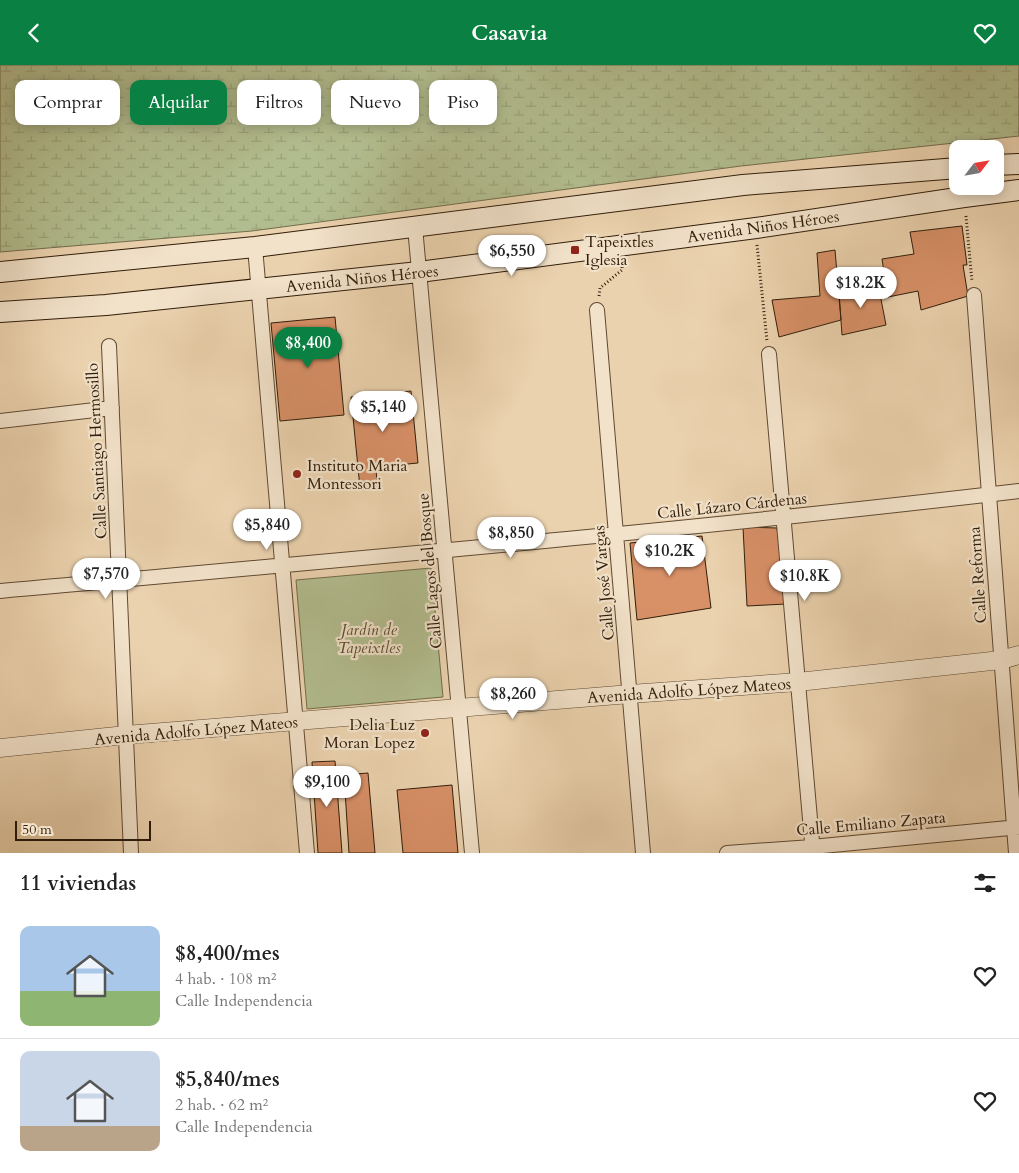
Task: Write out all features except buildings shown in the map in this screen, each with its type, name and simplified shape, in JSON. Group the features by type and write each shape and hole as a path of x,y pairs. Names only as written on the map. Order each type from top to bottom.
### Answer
{"main road":[{"path":"1004,165 1019,164"},
{"path":"0,272 255,247 743,185 949,169"},
{"name":"Avenida Niños Héroes","path":"0,312 106,305 419,272 756,228 1019,190"}],"street":[{"name":"Calle Lagos del Bosque","path":"415,227 472,853"},
{"path":"255,247 307,853"},
{"name":"Calle Reforma","path":"974,295 1001,660 1016,827 1016,853"},
{"name":"Calle José Vargas","path":"597,310 643,853"},
{"name":"Calle Santiago Hermosillo","path":"109,346 131,853"},
{"path":"769,354 813,850"},
{"path":"0,421 112,408"},
{"name":"Calle Lázaro Cárdenas","path":"0,591 616,535 1019,491"},
{"name":"Avenida Adolfo López Mateos","path":"0,748 126,735 798,682 1001,660 1019,655"},
{"name":"Calle Emiliano Zapata","path":"727,853 813,850 1016,827"}],"path":[{"path":"964,197 974,295"},
{"path":"756,228 769,354"},
{"path":"597,310 600,288 622,270 622,245"}],"green space":[{"path":"0,65 1019,65 1019,136 982,140 949,140 949,144 741,166 252,231 0,252"},
{"name":"Jardín de Tapeixtles","path":"431,568 443,697 307,709 296,580"}],"place":[{"name":"Tapeixtles Iglesia","path":"575,250"},
{"name":"Instituto Maria Montessori","path":"297,474"},
{"name":"Delia Luz Moran Lopez","path":"425,733"}]}
